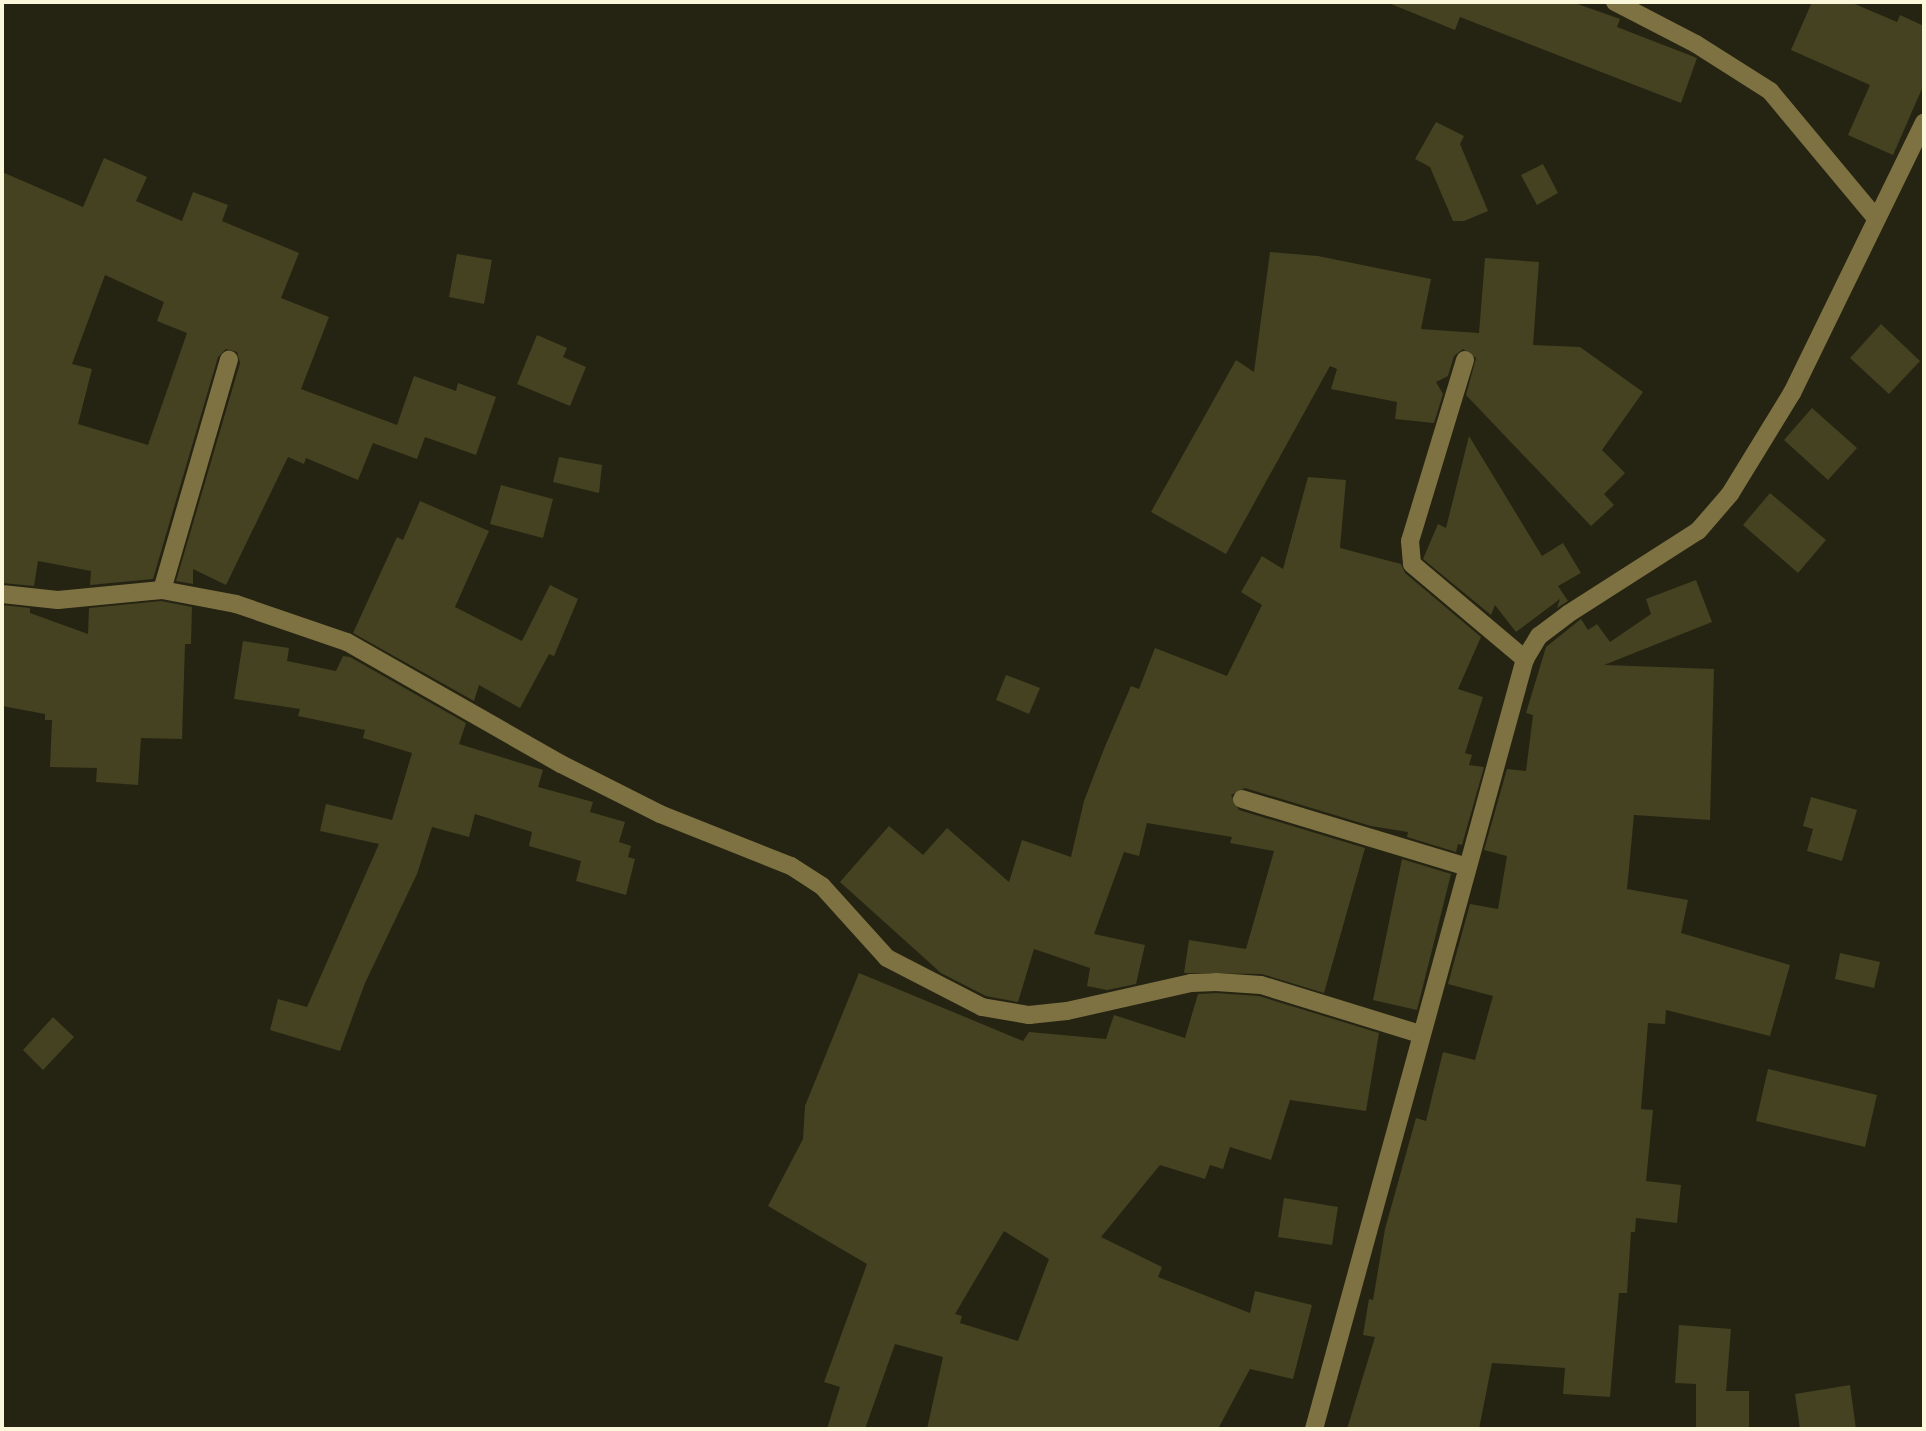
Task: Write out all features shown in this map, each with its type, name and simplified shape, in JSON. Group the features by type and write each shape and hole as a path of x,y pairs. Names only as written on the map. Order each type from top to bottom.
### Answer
{"street":[{"path":"1615,2 1696,44 1770,91 1875,217"},
{"path":"1314,1429 1420,1034 1525,659 1539,636 1568,614 1698,531 1730,494 1792,393 1875,217 1924,122"},
{"path":"162,590 229,360"},
{"path":"1465,360 1410,541 1412,564 1525,659"},
{"path":"2,594 58,600 162,590 236,604 346,642 561,764 660,814 791,866 822,886 887,958 982,1007 1017,1014 1067,1011 1191,983 1216,982 1261,985 1420,1034"},
{"path":"1242,799 1466,867"}],"building":[{"path":"1386,2 1572,2 1620,19 1617,27 1697,58 1681,103 1460,17 1455,30"},
{"path":"1812,2 1850,2 1897,22 1900,15 1924,26 1924,84 1893,155 1848,135 1870,85 1791,50"},
{"path":"1436,122 1464,136 1460,144 1488,211 1464,221 1453,221 1430,167 1415,159"},
{"path":"104,158 147,177 136,201 182,221 193,192 228,205 222,221 299,253 281,298 329,317 301,389 397,425 414,376 456,391 458,383 496,397 476,455 425,437 417,459 373,443 358,480 306,458 304,464 288,457 226,585 193,569 193,584 176,581 240,363 237,352 226,349 218,357 153,579 90,585 91,571 38,561 34,586 2,583 2,172 83,207","holes":["105,275 164,302 157,321 187,333 148,445 78,424 92,369 72,364"]},
{"path":"1543,164 1558,193 1537,205 1521,175"},
{"path":"1270,252 1318,256 1431,279 1421,329 1479,333 1485,258 1539,262 1533,345 1580,347 1643,392 1602,450 1625,473 1604,494 1614,505 1591,526 1466,395 1476,358 1463,349 1454,356 1448,376 1436,382 1443,394 1434,423 1395,419 1397,402 1331,389 1337,369 1330,366 1226,554 1151,512 1236,360 1254,372"},
{"path":"457,254 492,260 484,304 449,297"},
{"path":"1881,324 1920,361 1889,394 1850,358"},
{"path":"537,335 567,348 563,357 586,367 570,406 517,384"},
{"path":"1812,408 1857,448 1828,480 1784,440"},
{"path":"1469,436 1542,556 1563,543 1581,573 1558,586 1568,601 1557,608 1560,599 1516,632 1495,605 1491,615 1423,559 1438,524 1446,528"},
{"path":"559,457 602,465 599,493 553,482"},
{"path":"1308,477 1346,480 1340,548 1401,564 1405,573 1481,637 1458,689 1483,697 1465,753 1472,755 1469,765 1484,767 1462,845 1458,844 1456,852 1407,837 1408,832 1371,826 1245,788 1231,795 1239,810 1365,848 1324,993 1262,974 1184,973 1189,940 1246,949 1274,851 1230,843 1232,837 1147,823 1139,856 1124,852 1094,934 1145,945 1136,984 1107,990 1087,986 1090,968 1034,949 1018,1002 986,996 941,973 840,882 889,826 923,855 947,828 1009,882 1022,840 1071,857 1084,801 1131,686 1139,689 1155,648 1227,676 1262,605 1241,592 1262,556 1283,569"},
{"path":"501,485 553,499 543,538 490,524"},
{"path":"1770,493 1826,540 1798,573 1743,525"},
{"path":"420,501 489,531 455,607 522,641 550,585 578,599 554,656 549,654 520,708 479,685 474,701 353,633 397,537 403,540"},
{"path":"1696,580 1712,622 1604,665 1714,669 1710,820 1634,815 1627,889 1688,900 1681,933 1790,965 1770,1036 1666,1010 1665,1024 1648,1023 1641,1109 1653,1110 1646,1181 1681,1185 1677,1223 1636,1218 1635,1232 1631,1232 1627,1293 1619,1293 1610,1397 1563,1394 1565,1368 1492,1363 1479,1429 1347,1429 1375,1337 1363,1335 1369,1299 1373,1300 1385,1229 1416,1118 1426,1121 1443,1052 1475,1060 1493,996 1448,984 1470,904 1498,909 1507,856 1484,850 1507,769 1526,771 1533,715 1526,713 1546,647 1581,619 1588,630 1597,624 1610,642 1651,614 1646,599"},
{"path":"161,601 192,607 191,644 185,644 182,739 141,738 138,785 96,782 97,768 50,767 52,720 45,720 45,714 2,706 2,605 30,608 30,613 88,634 89,608"},
{"path":"243,641 289,648 287,661 336,671 343,656 350,657 466,723 459,744 543,770 538,787 593,802 590,812 625,822 619,842 631,846 628,857 635,859 626,895 576,881 581,861 529,846 532,832 475,814 469,837 432,827 417,874 365,983 340,1051 270,1030 278,999 307,1007 379,844 320,831 326,804 392,820 412,753 363,738 365,730 298,716 300,709 234,699"},
{"path":"1006,675 1040,688 1029,714 996,700"},
{"path":"1811,797 1857,810 1842,861 1807,851 1813,829 1803,826"},
{"path":"1402,859 1451,874 1417,1010 1373,1000"},
{"path":"1840,953 1880,962 1874,988 1835,979"},
{"path":"859,973 1023,1041 1029,1032 1106,1039 1114,1015 1185,1038 1198,994 1216,993 1259,996 1379,1033 1366,1111 1290,1100 1271,1160 1230,1147 1223,1169 1210,1165 1205,1179 1160,1165 1101,1237 1162,1267 1158,1277 1250,1313 1255,1291 1312,1305 1293,1379 1250,1369 1218,1429 927,1429 943,1357 895,1344 865,1429 827,1429 840,1387 824,1382 867,1264 768,1206 803,1139 805,1106","holes":["1004,1231 1049,1259 1018,1341 960,1323 962,1316 955,1314"]},
{"path":"53,1017 74,1037 43,1070 23,1050"},
{"path":"1768,1069 1877,1095 1865,1147 1756,1121"},
{"path":"1284,1198 1338,1207 1332,1245 1278,1237"},
{"path":"1679,1325 1731,1329 1726,1391 1749,1391 1749,1429 1696,1429 1696,1384 1675,1383"},
{"path":"1850,1385 1856,1429 1800,1429 1795,1394"}]}
